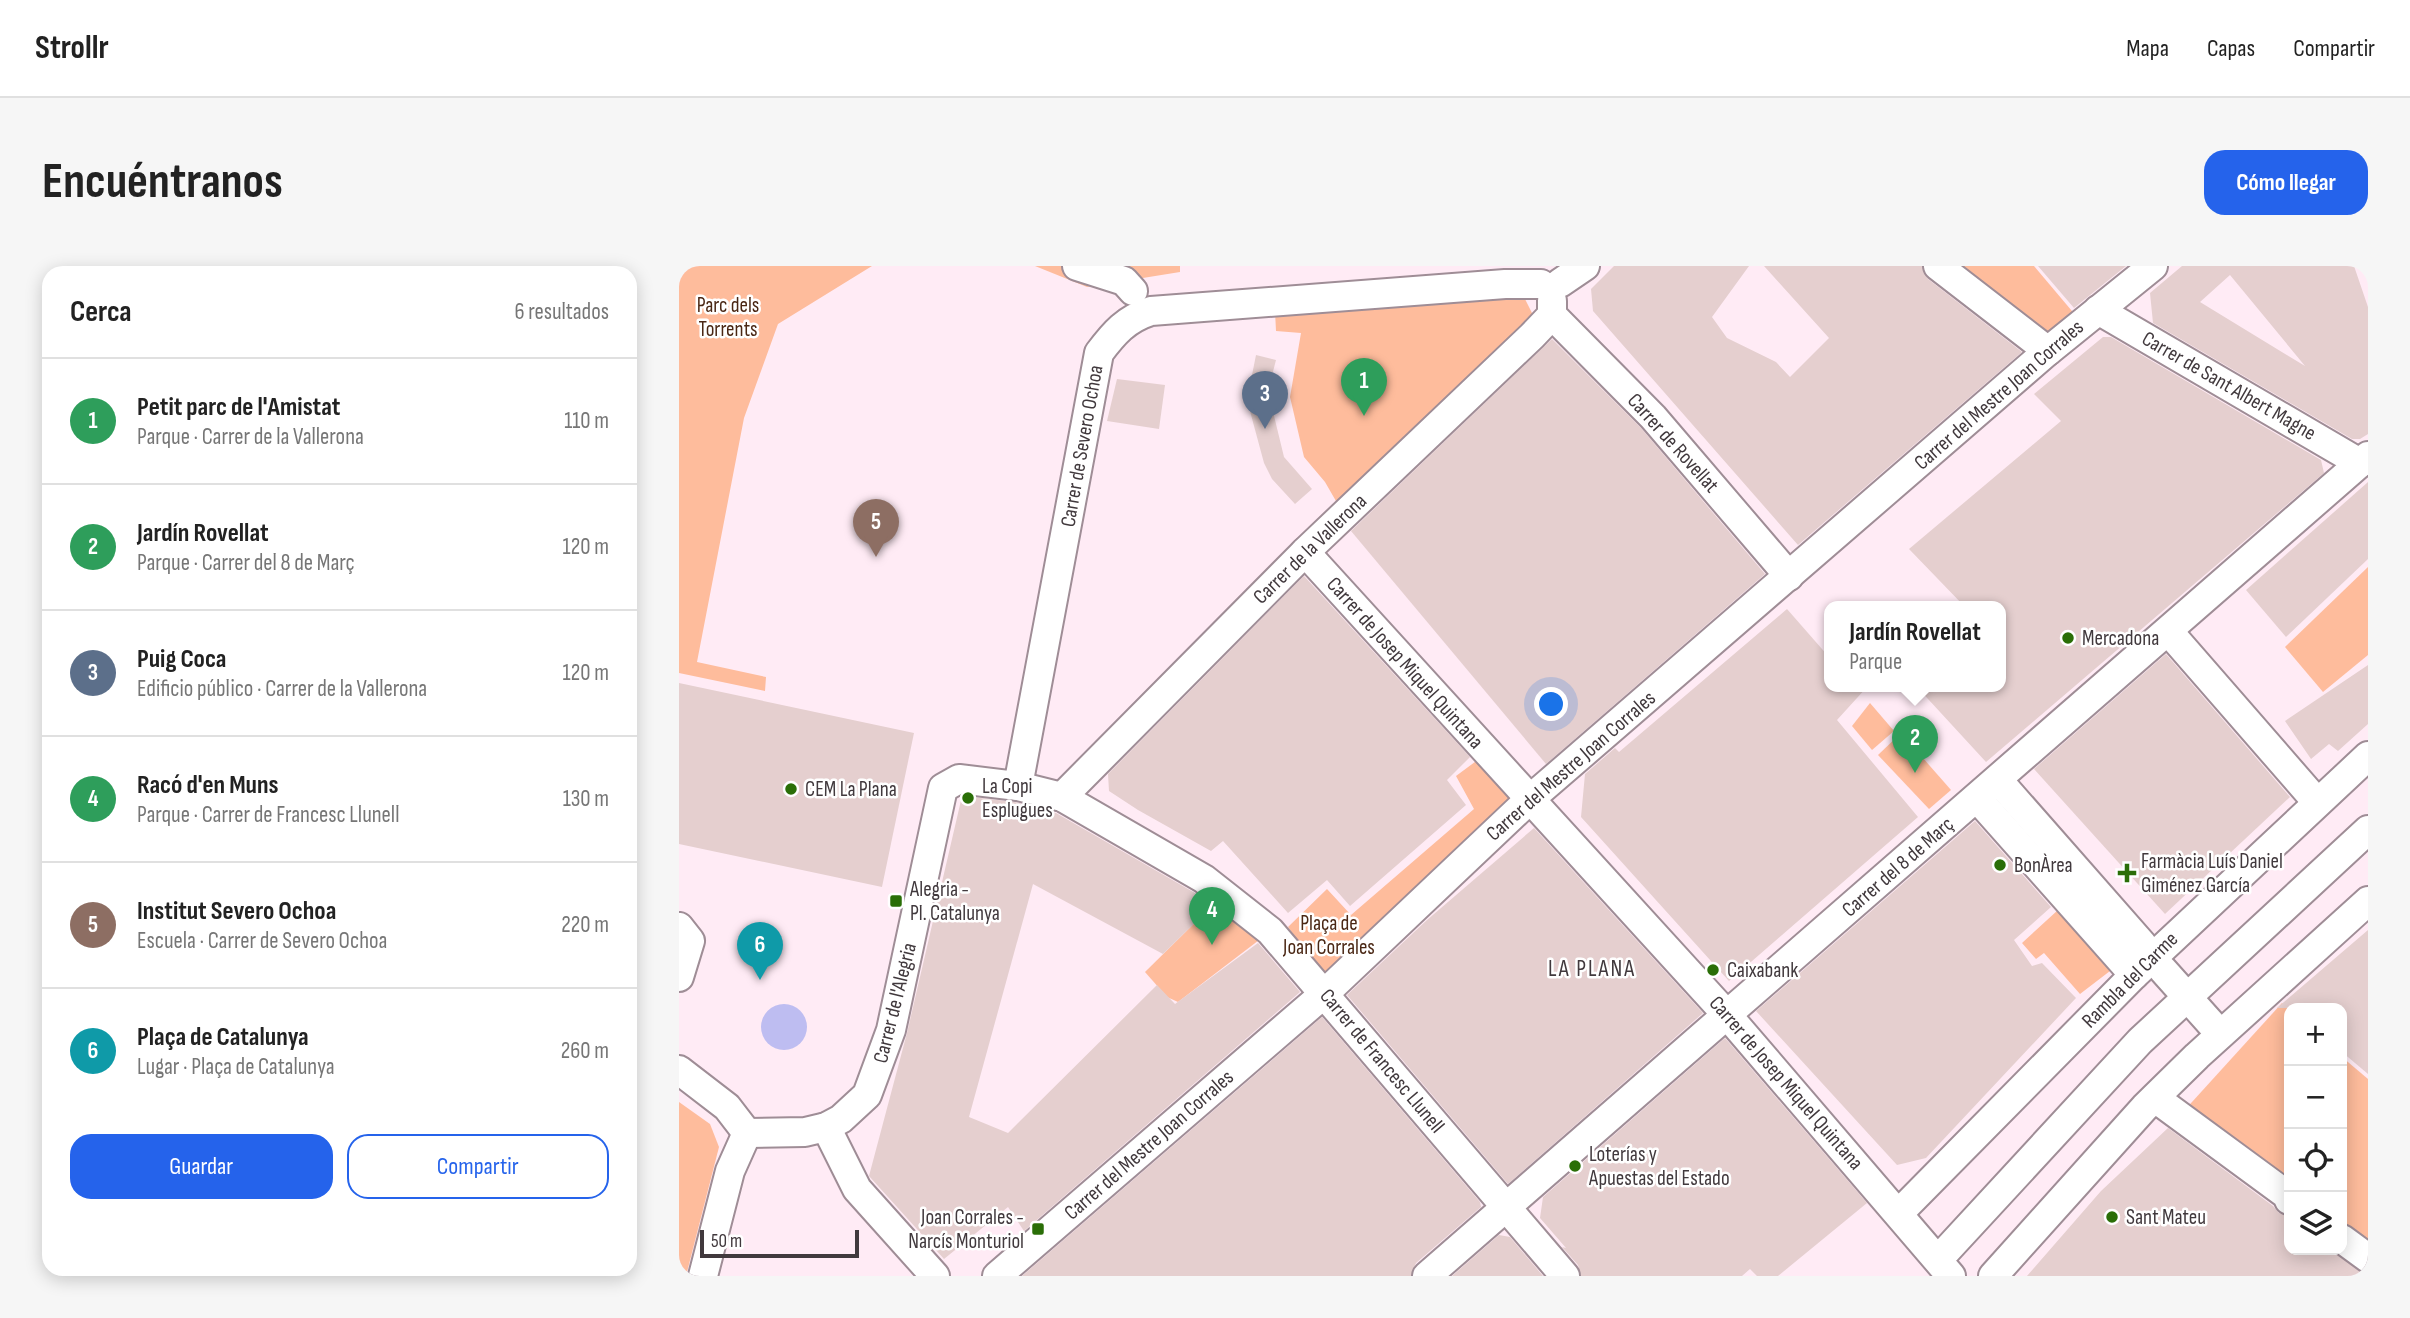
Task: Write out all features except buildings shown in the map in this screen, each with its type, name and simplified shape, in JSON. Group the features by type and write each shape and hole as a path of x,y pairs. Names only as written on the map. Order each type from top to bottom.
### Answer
{"street":[{"path":"1077,266 1124,281 1133,291"},
{"name":"Carrer de la Vallerona","path":"1062,797 1305,552 1551,296 1585,266"},
{"path":"1938,266 2048,351"},
{"name":"Carrer del Mestre Joan Corrales","path":"997,1276 1325,993 1529,800 2048,351 2153,266"},
{"name":"Carrer de Severo Ochoa","path":"1018,786 1099,353 1115,330 1135,316 1151,311 1505,284 1551,296"},
{"name":"Carrer de Rovellat","path":"1551,296 1789,576"},
{"name":"Carrer de Sant Albert Magne","path":"2098,310 2364,459"},
{"name":"Carrer del 8 de Març","path":"1427,1276 2169,632 2364,459"},
{"name":"Carrer de Josep Miquel Quintana","path":"1305,552 1728,1016 1899,1213 1949,1263"},
{"path":"2169,632 2317,802"},
{"name":"Rambla del Carme","path":"1899,1213 2134,975 2368,756"},
{"name":"Carrer de Francesc Llunell","path":"950,782 959,779 1018,786 1062,797 1204,879 1270,931 1565,1276"},
{"name":"Carrer de l'Alegria","path":"747,1133 805,1132 826,1127 854,1109 867,1096 891,1030 926,876 939,799 950,782"},
{"path":"2004,787 2142,944"},
{"path":"1977,798 2134,975"},
{"path":"1949,1263 2140,1041 2368,830"},
{"path":"1993,1276 2155,1098 2368,901"},
{"path":"679,927 690,941 679,977"},
{"name":"Rambla del Carme","path":"2163,970 2214,1027"},
{"path":"679,1070 727,1107 747,1133 730,1171 703,1276"},
{"path":"2155,1098 2284,1193"},
{"path":"826,1127 857,1189 935,1276"},
{"path":"2347,1243 2368,1258"}],"green space":[{"name":"Parc dels Torrents","path":"679,266 872,266 778,324 744,418 697,662 766,677 765,691 679,673"},
{"path":"1035,266 1180,266 1180,272 1087,287"},
{"path":"1960,266 2034,266 2077,317 2047,342"},
{"path":"1522,293 1533,315 1340,508 1325,482 1304,457 1290,397 1301,333 1276,331 1275,311"},
{"path":"2368,567 2368,655 2323,692 2285,647"},
{"path":"1870,703 1894,731 1872,750 1852,726"},
{"path":"1901,733 1951,790 1929,809 1878,755"},
{"name":"Plaça de Joan Corrales","path":"1483,756 1523,801 1326,981 1288,927 1327,889 1351,915 1474,809 1456,776"},
{"path":"1220,898 1263,937 1178,1002 1167,997 1145,972"},
{"path":"2058,910 2110,971 2080,994 2044,953 2036,959 2022,943"},
{"path":"2282,1003 2284,1188 2182,1113"},
{"path":"2347,1061 2368,1079 2368,1248 2347,1234"},
{"path":"679,1102 710,1124 719,1147 686,1276 679,1276"}],"water":[{"path":"784,1004 800,1011 807,1027 800,1043 784,1050 768,1043 761,1027 768,1011"}],"place":[{"name":"Petit parc de l'Amistat","path":"1364,416"},
{"name":"Puig Coca","path":"1265,429"},
{"name":"Institut Severo Ochoa","path":"876,557"},
{"name":"Mercadona","path":"2068,638"},
{"name":"Jardín Rovellat","path":"1915,773"},
{"name":"CEM La Plana","path":"791,789"},
{"name":"La Copi Esplugues","path":"968,798"},
{"name":"BonÀrea","path":"2000,865"},
{"name":"Farmàcia Luís Daniel Giménez García","path":"2127,873"},
{"name":"Alegria - Pl. Catalunya","path":"896,901"},
{"name":"Racó d'en Muns","path":"1212,945"},
{"name":"Caixabank","path":"1713,970"},
{"name":"Plaça de Catalunya","path":"760,980"},
{"name":"Loterías y Apuestas del Estado","path":"1575,1166"},
{"name":"Sant Mateu","path":"2112,1217"},
{"name":"Joan Corrales - Narcís Monturiol","path":"1038,1229"}],"district":[{"name":"LA PLANA","path":"1592,969"}]}
